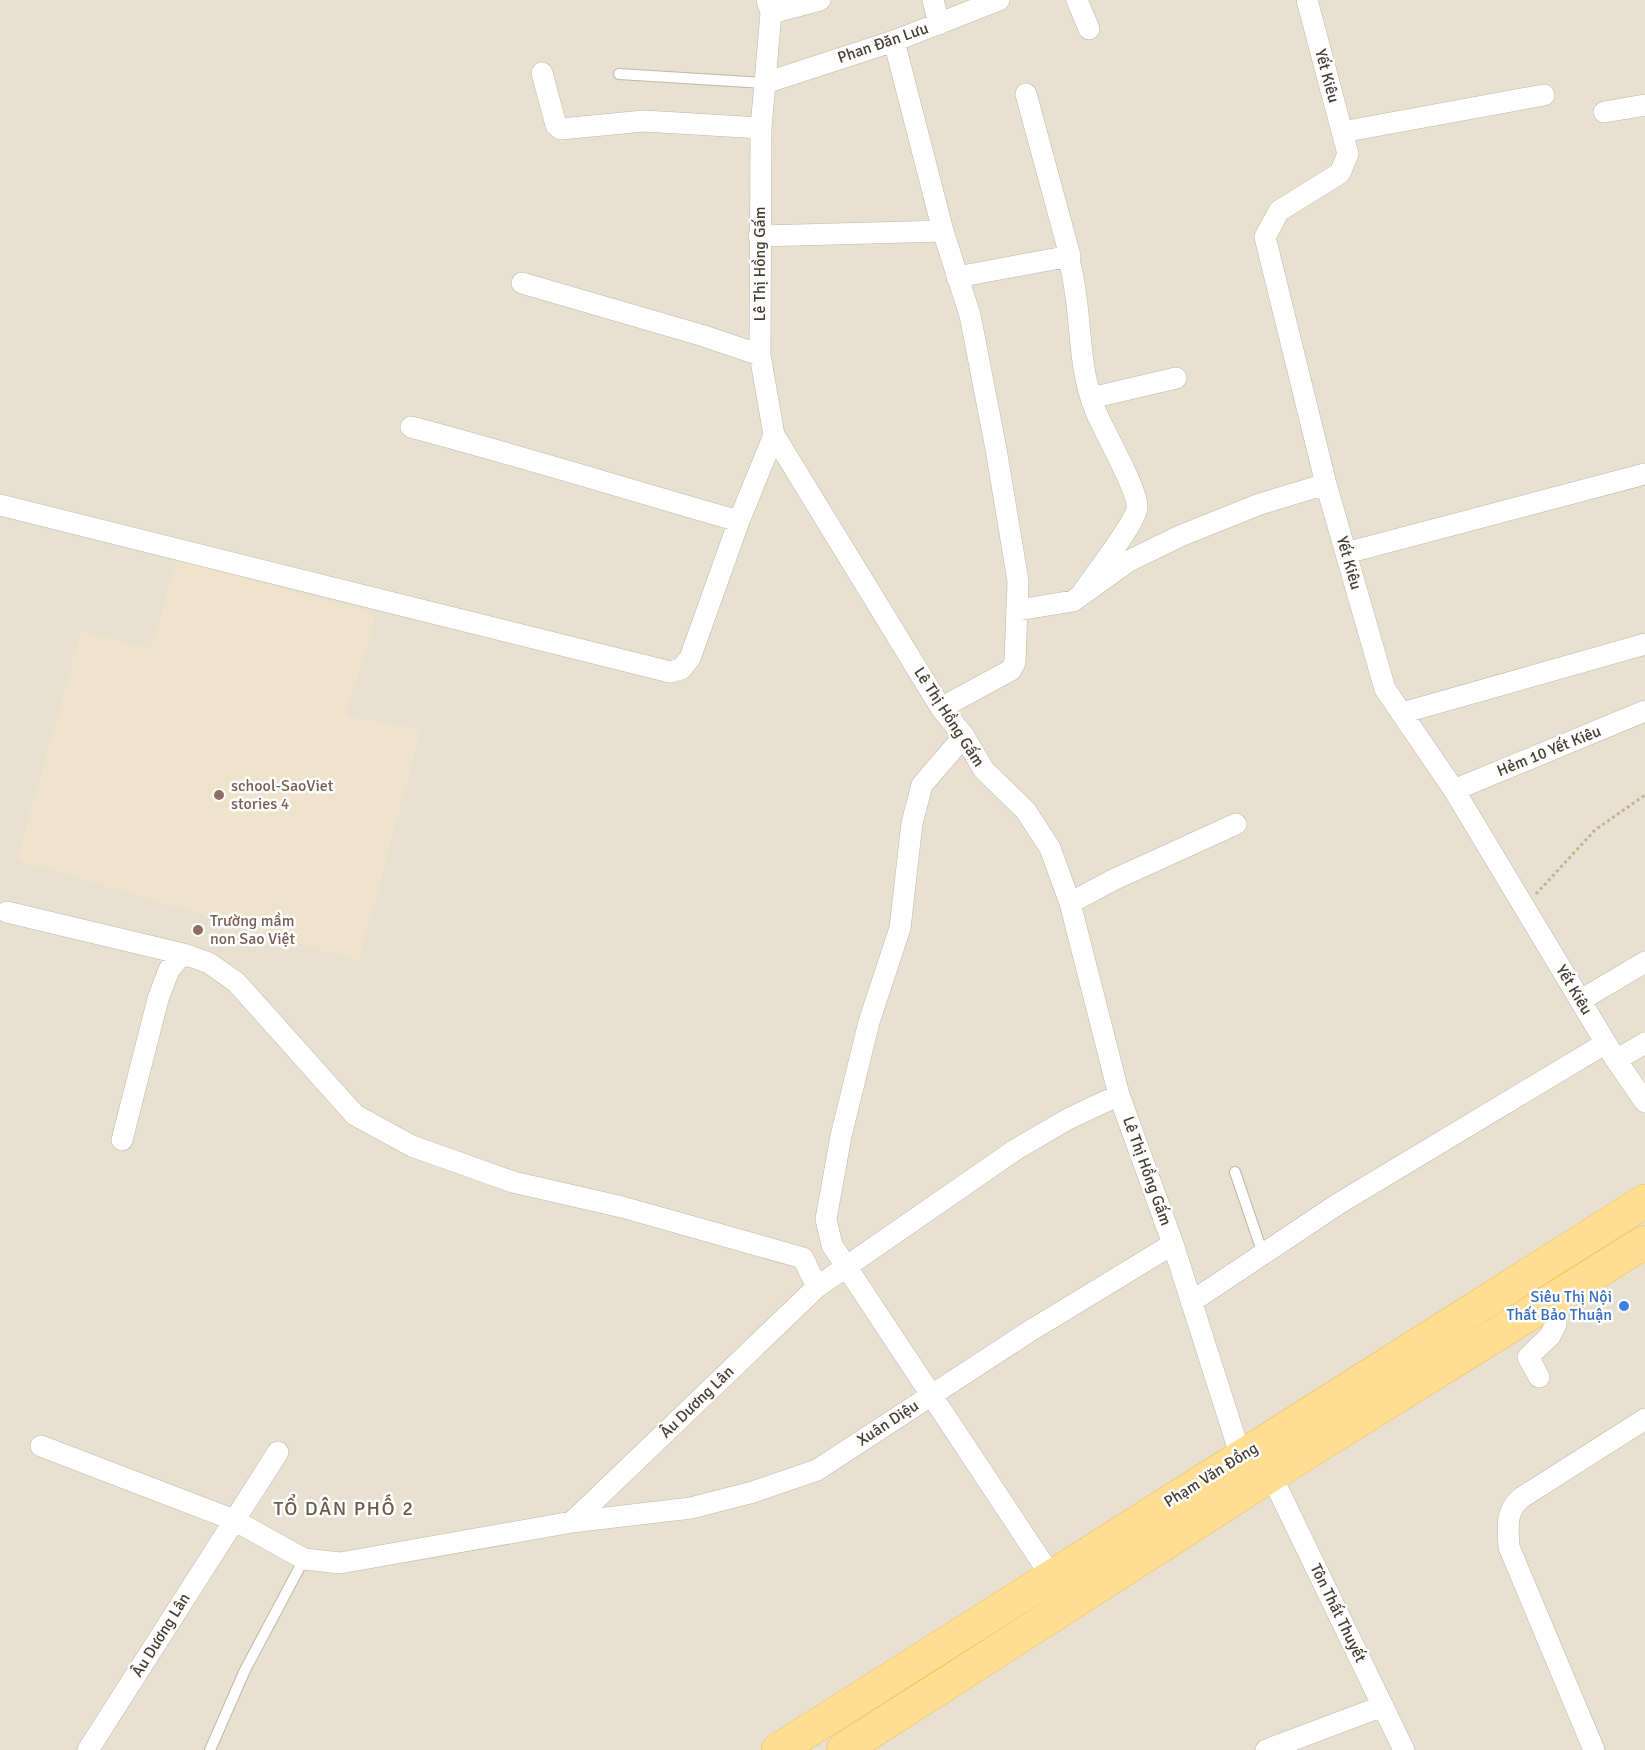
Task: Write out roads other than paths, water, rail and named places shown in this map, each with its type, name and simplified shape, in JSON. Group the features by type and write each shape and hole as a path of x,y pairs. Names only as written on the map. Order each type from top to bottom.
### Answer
{"main road":[{"name":"Phạm Văn Đồng","path":"778,1750 1645,1201"},
{"name":"Phạm Văn Đồng","path":"843,1750 1271,1475 1645,1242"}],"street":[{"path":"769,7 820,0"},
{"path":"933,0 939,24"},
{"name":"Phan Đăn Lưu","path":"765,83 894,41 999,0"},
{"path":"1077,0 1089,29"},
{"name":"Yết Kiêu","path":"1307,0 1348,154 1340,173 1279,212 1265,237 1326,484 1385,689 1454,789 1611,1052 1645,1102"},
{"name":"Lê Thị Hồng Gấm","path":"769,7 761,128 760,355 774,435 941,708 964,736 984,770 1026,811 1044,838 1070,903 1119,1095 1173,1244 1241,1457"},
{"path":"894,41 943,231 970,315 1018,581 1015,662 1011,669 941,708"},
{"path":"542,73 556,125 561,129 644,121 761,128"},
{"path":"957,277 1070,255 1026,94"},
{"path":"1342,132 1544,95"},
{"path":"1604,111 1645,105"},
{"path":"759,236 943,231"},
{"path":"1018,610 1065,604 1086,593 1083,592 1134,516 1137,508 1136,499 1091,398 1080,356 1079,313 1070,264"},
{"path":"522,283 704,336 760,355"},
{"path":"1091,398 1176,378"},
{"path":"411,427 739,520"},
{"path":"0,505 670,672 681,669 690,658 739,520 774,435"},
{"path":"1346,553 1645,474"},
{"path":"1083,592 1129,561 1180,536 1260,504 1326,484"},
{"path":"1402,713 1645,644"},
{"name":"Hẻm 10 Yết Kiêu","path":"1454,789 1645,711"},
{"path":"964,736 934,768 922,785 912,823 900,928 870,1022 841,1136 826,1219 832,1245 1051,1576"},
{"path":"1070,903 1113,880 1236,824"},
{"path":"7,912 188,955 209,963 236,982 355,1115 412,1146 513,1182 622,1207 803,1258 817,1287"},
{"path":"122,1140 158,999 169,970 178,959 188,955"},
{"path":"1581,1000 1645,962"},
{"path":"1191,1302 1338,1204 1611,1052 1645,1042"},
{"name":"Âu Dương Lân","path":"572,1522 817,1287 1015,1150 1068,1119 1119,1095"},
{"name":"Xuân Diệu","path":"572,1522 691,1508 753,1492 817,1470 1173,1244"},
{"path":"1539,1377 1528,1356 1554,1330 1556,1316 1544,1305"},
{"path":"1594,1750 1509,1547 1508,1519 1513,1505 1521,1498 1645,1419"},
{"path":"41,1446 234,1520 304,1559 340,1563 572,1522"},
{"name":"Âu Dương Lân","path":"88,1750 278,1452"},
{"name":"Tôn Thất Thuyết","path":"1271,1475 1404,1750"},
{"path":"1266,1750 1383,1706"}],"lane":[{"path":"619,74 765,83"},
{"path":"1235,1172 1263,1254"},
{"path":"210,1750 245,1670 304,1559"}],"place":[{"name":"school-SaoViet stories 4","path":"219,795"},
{"name":"Trường mầm non Sao Việt","path":"198,930"},
{"name":"Siêu Thị Nội Thất Bảo Thuận","path":"1624,1306"}],"district":[{"name":"TỔ DÂN PHỐ 2","path":"344,1508"}]}
